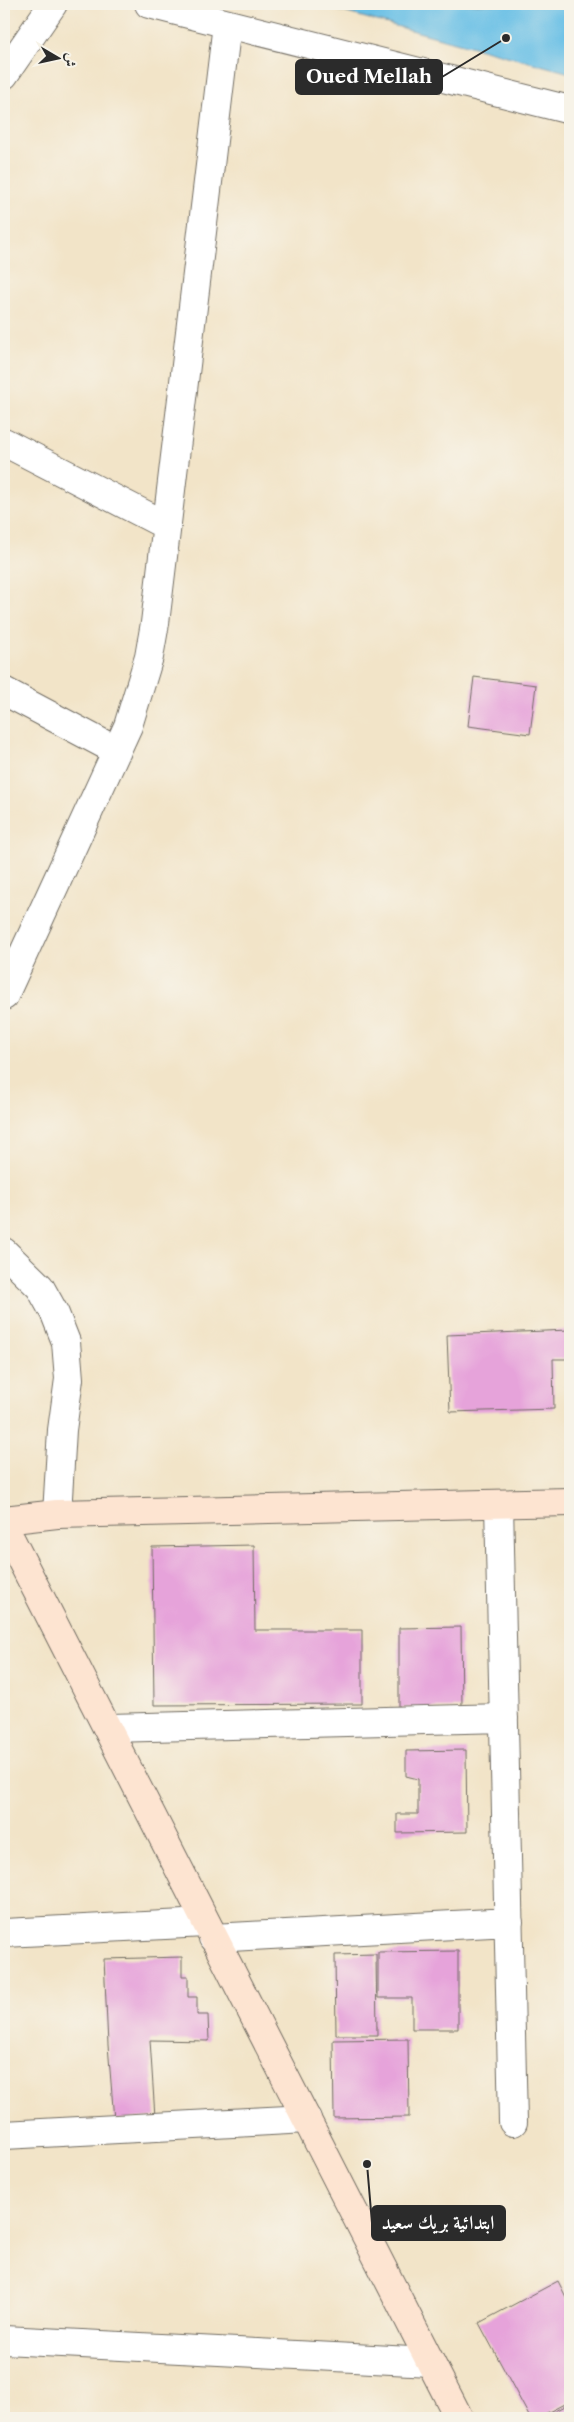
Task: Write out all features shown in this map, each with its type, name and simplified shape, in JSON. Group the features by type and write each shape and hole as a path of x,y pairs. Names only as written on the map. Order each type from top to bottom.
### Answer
{"street":[{"path":"4,76 53,4"},
{"path":"148,4 570,110"},
{"path":"4,996 128,726 149,657 167,526 227,24"},
{"path":"4,442 167,526"},
{"path":"4,691 117,751"},
{"path":"4,1252 40,1287 55,1314 66,1342 69,1379 62,1430 57,1514"},
{"path":"4,1520 57,1514 570,1502"},
{"path":"499,1504 513,2122"},
{"path":"4,1526 109,1728 209,1931 459,2418"},
{"path":"109,1728 504,1718"},
{"path":"4,1932 209,1931 509,1922"},
{"path":"4,2135 307,2119"},
{"path":"4,2340 430,2362"}],"water":[{"path":"314,4 570,4 570,73"}],"building":[{"path":"474,677 536,685 530,734 468,726"},
{"path":"570,1330 570,1359 553,1359 554,1409 450,1412 447,1335"},
{"path":"254,1545 255,1630 362,1630 362,1704 154,1705 152,1547"},
{"path":"461,1627 462,1708 399,1708 399,1628"},
{"path":"466,1750 467,1832 397,1833 397,1814 418,1814 418,1779 406,1776 406,1751"},
{"path":"458,1951 458,2029 412,2029 412,1998 378,1998 378,1952"},
{"path":"376,1954 377,2035 336,2035 335,1955"},
{"path":"182,1957 182,1976 188,1976 188,1997 197,1997 197,2015 208,2015 209,2041 150,2040 155,2117 114,2120 104,1959"},
{"path":"408,2039 409,2117 334,2118 333,2040"},
{"path":"558,2281 570,2305 570,2401 537,2418 530,2418 479,2323"},
{"path":"570,2403 570,2418 551,2418 549,2414"}],"place":[{"name":"Oued Mellah","path":"506,38"},
{"name":"ابتدائية بريك سعيد","path":"367,2164"}]}
